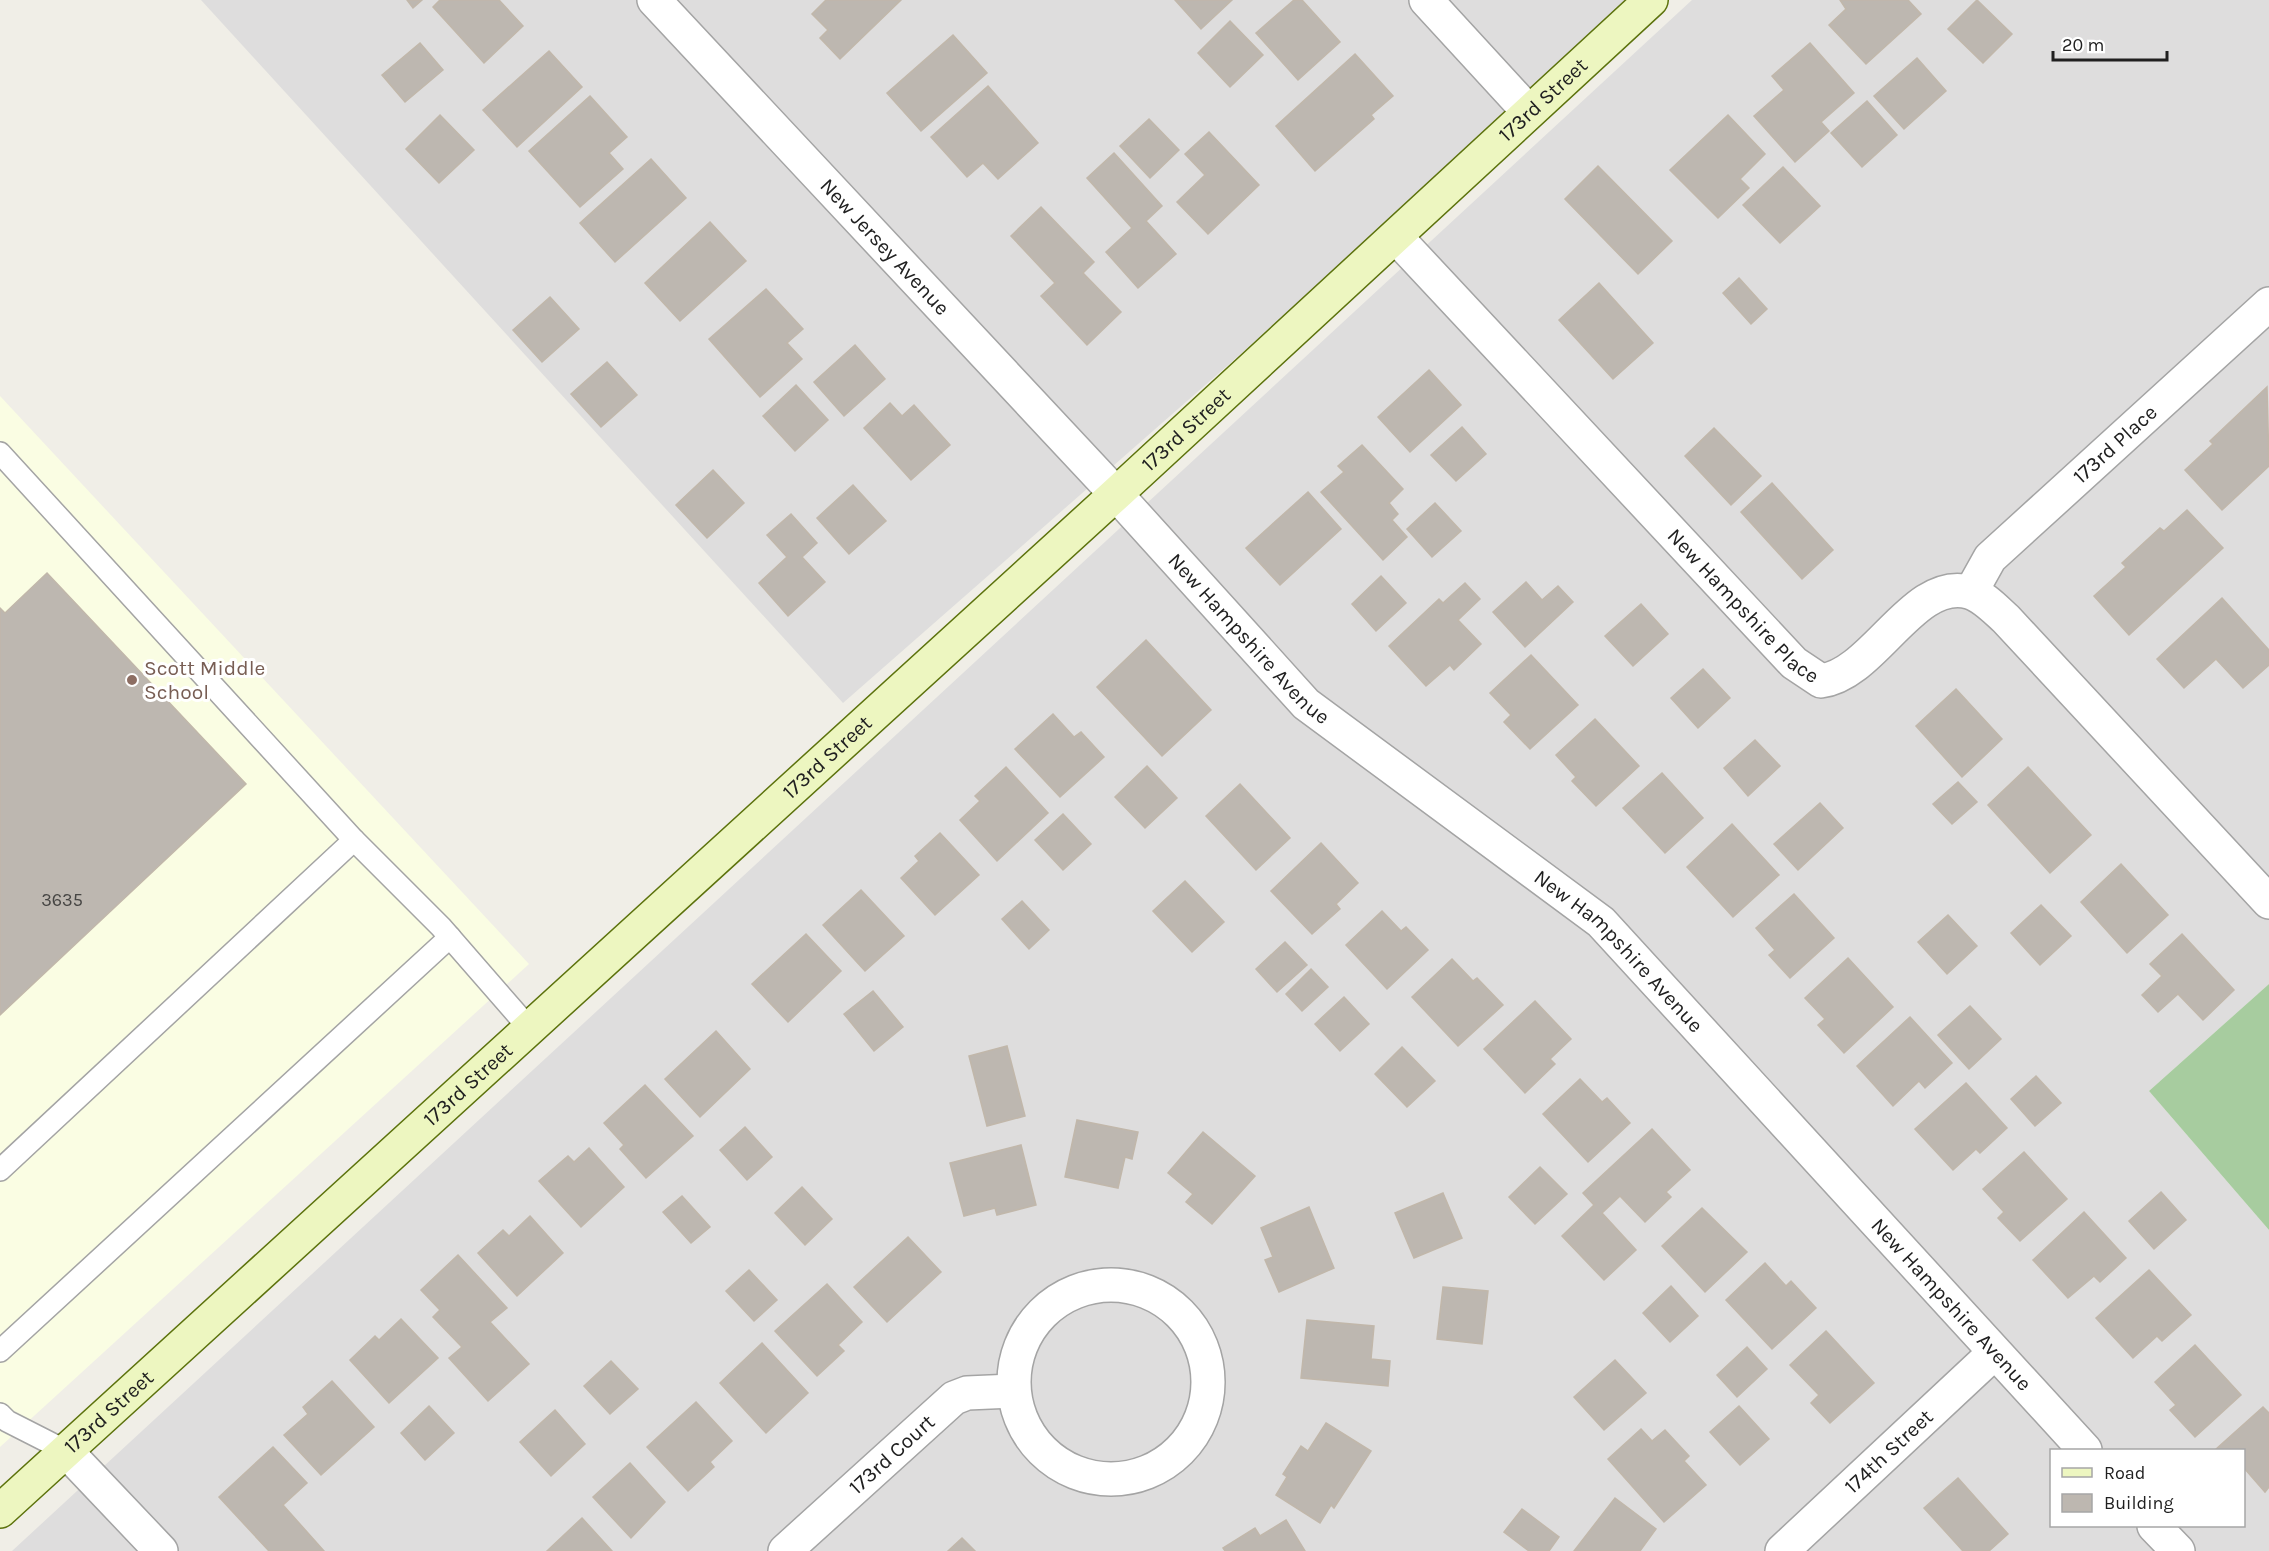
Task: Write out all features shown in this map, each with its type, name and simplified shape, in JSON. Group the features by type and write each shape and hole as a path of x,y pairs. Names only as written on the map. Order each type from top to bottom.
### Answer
{"street":[{"name":"New Jersey Avenue","path":"654,0 1116,494"},
{"path":"1426,0 1528,111"},
{"name":"173rd Street","path":"0,1511 1116,494 1396,237 1528,111 1651,0"},
{"name":"New Hampshire Place","path":"1396,237 1794,663 1808,674 1821,681 1844,674 1917,608 1937,594 1954,590 1971,592"},
{"name":"173rd Place","path":"1971,592 1990,558 2269,304"},
{"name":"New Hampshire Avenue","path":"1116,494 1306,704 1601,922 2084,1449"},
{"path":"1971,592 1990,604 2006,619 2269,902"},
{"path":"1116,1284 1149,1291 1177,1309 1197,1335 1208,1367 1208,1399 1197,1428 1191,1437 1178,1453 1153,1471 1122,1479 1091,1478 1062,1467 1038,1448 1020,1422 1013,1391 1016,1358 1030,1327 1052,1303 1082,1288 1116,1284"},
{"name":"174th Street","path":"1782,1551 1994,1353"},
{"name":"173rd Court","path":"785,1551 954,1398 967,1393 1013,1391"},
{"path":"66,1451 161,1551"},
{"path":"2155,1527 2178,1551"}],"lane":[{"path":"0,453 354,840 450,937 529,1028"},
{"path":"0,1170 354,840"},
{"path":"0,1351 450,937"},
{"path":"0,1414 7,1420 66,1451"}],"shaded area":[{"path":"201,0 1644,0 843,703"},
{"path":"1692,0 2269,0 2269,984 2149,1091 2269,1230 2269,1551 12,1551"},
{"name":"Scott Middle School","path":"0,396 529,964 0,1447"}],"green space":[{"path":"2269,984 2269,1230 2149,1091"}],"building":[{"path":"407,0 422,0 413,8"},
{"path":"440,0 499,0 523,26 484,63 433,7"},
{"path":"826,0 901,0 840,59 820,38 828,30 812,14"},
{"path":"1175,0 1232,0 1201,29"},
{"path":"1294,0 1302,0 1340,42 1298,80 1256,33"},
{"path":"1840,0 1908,0 1921,14 1866,64 1829,25 1846,9"},
{"path":"1977,0 2012,34 1983,63 1948,29"},
{"path":"1230,21 1263,55 1230,87 1198,53"},
{"path":"953,35 987,73 921,131 887,93"},
{"path":"420,43 443,70 405,102 382,75"},
{"path":"1810,43 1854,93 1821,122 1829,131 1795,162 1754,116 1784,90 1772,76"},
{"path":"549,51 582,87 517,147 483,110"},
{"path":"1355,54 1393,96 1371,115 1374,119 1315,171 1276,126"},
{"path":"1917,58 1946,91 1904,129 1874,96"},
{"path":"988,86 1038,143 998,179 983,163 967,177 931,137"},
{"path":"590,96 627,137 609,153 623,169 580,207 529,151"},
{"path":"1867,101 1897,135 1862,167 1831,133"},
{"path":"440,115 474,150 439,183 406,149"},
{"path":"1728,115 1765,154 1740,179 1749,188 1718,218 1670,170"},
{"path":"1149,119 1179,150 1150,178 1120,146"},
{"path":"1209,132 1259,185 1208,234 1177,202 1205,175 1185,154"},
{"path":"1114,153 1162,206 1146,221 1176,254 1138,288 1106,252 1132,228 1087,178"},
{"path":"651,159 686,198 615,262 580,223"},
{"path":"1598,166 1672,241 1638,274 1565,199"},
{"path":"1783,167 1820,206 1780,243 1743,205"},
{"path":"1041,207 1094,262 1083,273 1121,312 1087,345 1041,296 1055,283 1011,236"},
{"path":"710,222 746,261 680,321 645,283"},
{"path":"1739,278 1767,309 1751,324 1723,293"},
{"path":"1599,283 1653,343 1613,379 1559,320"},
{"path":"766,289 803,329 787,343 802,359 760,397 709,339"},
{"path":"550,297 579,329 542,362 513,330"},
{"path":"855,345 885,379 844,416 814,382"},
{"path":"607,362 637,395 601,427 571,394"},
{"path":"1429,370 1461,405 1410,452 1378,417"},
{"path":"796,385 828,420 795,451 763,416"},
{"path":"2267,387 2269,466 2222,510 2185,470 2213,444 2210,441"},
{"path":"890,403 902,416 914,405 950,445 911,480 864,428"},
{"path":"1462,427 1486,454 1456,481 1431,455"},
{"path":"1714,428 1761,476 1731,505 1685,456"},
{"path":"1362,445 1403,489 1389,503 1398,514 1392,520 1407,537 1383,560 1321,492 1344,472 1338,466"},
{"path":"713,470 744,503 707,538 676,505"},
{"path":"1772,483 1833,550 1802,579 1741,512"},
{"path":"853,485 886,521 849,554 817,518"},
{"path":"1308,492 1341,529 1280,585 1246,548"},
{"path":"1435,503 1461,531 1432,557 1407,529"},
{"path":"2187,510 2223,548 2129,635 2094,596 2126,567 2122,563 2160,528 2164,531"},
{"path":"791,514 817,543 802,557 825,582 788,616 759,583 787,557 767,535"},
{"path":"47,573 246,784 0,1015 0,608 5,613"},
{"path":"1381,576 1406,603 1376,631 1352,604"},
{"path":"1526,582 1542,600 1558,586 1573,602 1525,647 1493,612"},
{"path":"1465,583 1480,599 1458,620 1481,644 1454,670 1450,665 1426,686 1389,646 1439,599 1443,603"},
{"path":"2222,598 2269,650 2269,665 2243,688 2216,659 2184,688 2157,659"},
{"path":"1641,604 1668,634 1633,666 1605,636"},
{"path":"1146,640 1211,710 1162,756 1097,687"},
{"path":"1531,655 1578,705 1530,749 1504,722 1511,715 1490,693"},
{"path":"1703,669 1730,698 1698,728 1671,698"},
{"path":"1956,689 2002,739 1962,777 1916,726"},
{"path":"1053,714 1074,737 1081,732 1104,757 1060,797 1015,749"},
{"path":"1595,719 1639,766 1596,806 1572,781 1576,777 1556,755"},
{"path":"1755,740 1780,766 1748,796 1724,768"},
{"path":"1147,766 1177,798 1145,828 1115,797"},
{"path":"1006,767 1048,813 997,861 960,820 980,801 975,796"},
{"path":"2028,767 2091,835 2050,873 1988,805"},
{"path":"1662,773 1703,818 1665,853 1623,808"},
{"path":"1958,782 1977,802 1952,824 1933,804"},
{"path":"1240,784 1290,838 1256,870 1206,816"},
{"path":"1820,803 1843,828 1798,870 1774,844"},
{"path":"1063,814 1091,844 1063,870 1035,840"},
{"path":"1732,824 1779,875 1733,917 1687,867"},
{"path":"940,833 979,875 935,915 901,878 919,861 915,856"},
{"path":"1321,843 1358,883 1336,904 1340,909 1312,934 1271,891"},
{"path":"2121,864 2168,915 2127,953 2081,902"},
{"path":"1185,881 1224,922 1192,952 1153,911"},
{"path":"861,890 904,936 865,971 823,925"},
{"path":"1794,894 1834,938 1790,978 1769,955 1775,950 1756,928"},
{"path":"1022,901 1049,930 1029,949 1002,919"},
{"path":"2041,905 2071,936 2040,965 2011,933"},
{"path":"1382,911 1401,931 1406,927 1428,950 1387,989 1346,945"},
{"path":"1948,915 1977,946 1947,974 1918,942"},
{"path":"806,934 841,971 788,1022 752,984"},
{"path":"2182,934 2234,990 2203,1020 2178,994 2158,1012 2142,995 2162,976 2150,964"},
{"path":"1285,942 1307,965 1277,992 1256,969"},
{"path":"1848,958 1893,1007 1844,1053 1818,1025 1825,1019 1805,998"},
{"path":"1452,959 1473,981 1477,978 1503,1005 1458,1046 1412,997"},
{"path":"1311,969 1328,987 1302,1011 1286,994"},
{"path":"873,991 903,1027 874,1051 844,1014"},
{"path":"1344,997 1369,1024 1340,1051 1315,1024"},
{"path":"1535,1001 1571,1039 1550,1059 1555,1064 1525,1093 1484,1049"},
{"path":"1970,1006 2001,1039 1969,1069 1938,1035"},
{"path":"1910,1017 1952,1063 1925,1088 1919,1081 1893,1106 1857,1066"},
{"path":"716,1031 750,1069 700,1117 665,1079"},
{"path":"1007,1046 1025,1116 987,1126 969,1056"},
{"path":"1402,1047 1435,1081 1407,1107 1375,1074"},
{"path":"2036,1076 2061,1103 2035,1126 2011,1099"},
{"path":"1580,1079 1602,1102 1607,1098 1630,1123 1588,1162 1543,1114"},
{"path":"1966,1083 2007,1128 1980,1153 1976,1149 1953,1170 1915,1129"},
{"path":"645,1085 693,1136 646,1178 620,1149 624,1145 604,1123"},
{"path":"1077,1120 1138,1132 1132,1159 1125,1157 1118,1188 1065,1177"},
{"path":"745,1127 772,1157 747,1180 720,1150"},
{"path":"1652,1129 1690,1170 1666,1192 1671,1197 1645,1222 1620,1196 1602,1213 1636,1250 1604,1280 1562,1236 1594,1205 1583,1193"},
{"path":"1203,1132 1255,1176 1212,1224 1186,1202 1193,1194 1168,1173"},
{"path":"1021,1145 1036,1205 997,1215 995,1208 964,1216 950,1163"},
{"path":"589,1148 624,1187 581,1227 539,1181 568,1156 574,1162"},
{"path":"2024,1152 2067,1199 2020,1241 1998,1218 2004,1212 1983,1189"},
{"path":"1540,1167 1567,1194 1535,1224 1509,1197"},
{"path":"802,1187 832,1219 805,1245 775,1213"},
{"path":"2161,1192 2186,1220 2154,1249 2129,1221"},
{"path":"1443,1193 1462,1238 1414,1258 1395,1213"},
{"path":"682,1196 710,1227 691,1243 663,1212"},
{"path":"1309,1207 1334,1268 1279,1292 1265,1260 1273,1257 1261,1228"},
{"path":"1702,1208 1747,1252 1705,1292 1662,1246"},
{"path":"2084,1212 2126,1258 2100,1282 2094,1276 2068,1298 2033,1260"},
{"path":"530,1216 563,1253 517,1296 478,1253 503,1230 509,1236"},
{"path":"908,1237 941,1272 887,1322 854,1287"},
{"path":"458,1255 507,1308 490,1322 529,1364 488,1401 449,1358 462,1347 433,1317 440,1310 421,1290"},
{"path":"1765,1263 1786,1286 1791,1281 1816,1308 1772,1349 1726,1300"},
{"path":"749,1270 777,1300 754,1321 726,1291"},
{"path":"2149,1270 2191,1315 2162,1341 2157,1336 2133,1358 2096,1318"},
{"path":"827,1284 862,1322 838,1345 844,1351 817,1376 775,1331"},
{"path":"1671,1286 1698,1316 1670,1342 1643,1313"},
{"path":"1443,1287 1488,1291 1482,1344 1437,1339"},
{"path":"401,1319 438,1358 389,1403 350,1360 375,1336 379,1340"},
{"path":"1307,1320 1374,1326 1371,1359 1390,1361 1388,1386 1301,1378"},
{"path":"1826,1331 1874,1383 1830,1423 1811,1403 1819,1395 1790,1365"},
{"path":"762,1343 808,1393 766,1433 720,1383"},
{"path":"2195,1345 2241,1395 2195,1437 2170,1410 2176,1405 2155,1382"},
{"path":"1747,1347 1767,1369 1737,1397 1717,1375"},
{"path":"1615,1360 1646,1393 1604,1430 1574,1397"},
{"path":"611,1361 638,1389 610,1414 584,1386"},
{"path":"332,1381 374,1427 321,1475 284,1435 308,1414 303,1407"},
{"path":"696,1402 732,1441 710,1462 714,1467 688,1491 647,1447"},
{"path":"429,1406 454,1433 425,1460 401,1433"},
{"path":"1739,1406 1769,1439 1740,1465 1710,1432"},
{"path":"2263,1407 2269,1413 2269,1487 2265,1492 2245,1469 2245,1449 2216,1449"},
{"path":"555,1410 585,1444 551,1476 520,1442"},
{"path":"1326,1423 1371,1451 1334,1508 1331,1505 1320,1523 1276,1495 1287,1477 1283,1474 1301,1446 1308,1451"},
{"path":"1641,1429 1652,1441 1665,1430 1689,1456 1684,1461 1706,1485 1664,1522 1608,1459"},
{"path":"273,1447 307,1483 283,1505 324,1551 269,1551 219,1497"},
{"path":"630,1463 665,1502 631,1538 593,1497"},
{"path":"1958,1478 2008,1534 1989,1551 1963,1551 1924,1508"},
{"path":"1615,1498 1656,1529 1640,1551 1574,1551"},
{"path":"1522,1509 1559,1537 1549,1551 1529,1551 1504,1532"},
{"path":"582,1518 612,1551 547,1551"},
{"path":"1286,1520 1305,1551 1225,1551 1223,1548 1255,1528 1260,1536"},
{"path":"962,1538 975,1551 948,1551"}],"place":[{"name":"Scott Middle School","path":"132,680"}]}
